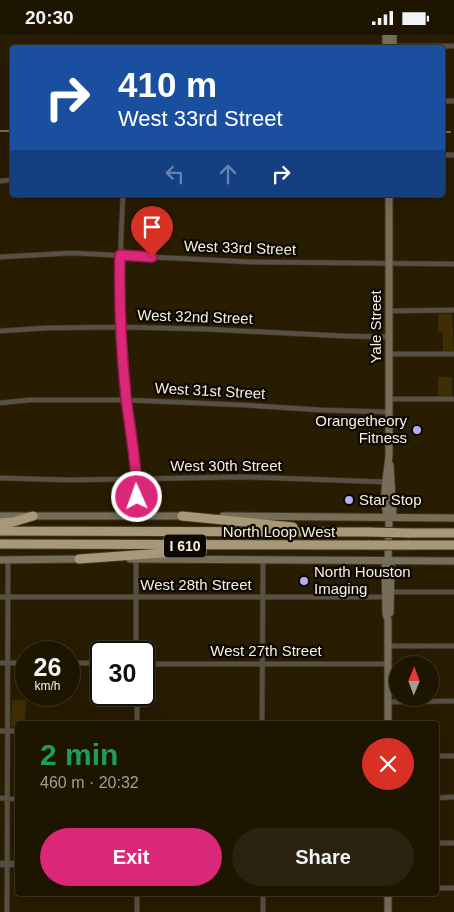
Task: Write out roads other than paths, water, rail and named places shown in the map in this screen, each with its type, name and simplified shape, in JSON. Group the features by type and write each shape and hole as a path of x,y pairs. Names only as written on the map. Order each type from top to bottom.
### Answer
{"highway":[{"path":"0,523 13,522 33,516"},
{"path":"182,516 291,527 308,532"},
{"name":"North Loop West","path":"0,531 454,533"},
{"name":"North Loop West","path":"0,544 454,545"},
{"path":"80,559 256,546"}],"main road":[{"name":"Yale Street","path":"388,721 388,621 386,614 388,595 384,566 388,561 389,518 385,513 389,459 389,197"},
{"path":"0,516 454,518"},
{"path":"0,560 454,561"},
{"path":"388,896 388,912"}],"street":[{"path":"123,197 120,255 121,327 136,478 137,517"},
{"name":"West 33rd Street","path":"0,257 51,253 226,261 454,264"},
{"path":"390,311 454,310"},
{"name":"West 32nd Street","path":"0,331 121,327 390,337"},
{"path":"390,355 454,354"},
{"path":"389,399 454,399"},
{"name":"West 31st Street","path":"0,403 29,400 127,400 389,412"},
{"name":"West 30th Street","path":"0,478 70,480 244,477 388,483"},
{"path":"136,559 136,641"},
{"path":"7,912 8,560"},
{"path":"262,721 263,560"},
{"name":"West 28th Street","path":"0,597 262,597 454,592"},
{"path":"388,646 454,647"},
{"path":"0,663 15,663"},
{"name":"West 27th Street","path":"155,663 388,664"},
{"path":"388,702 454,701"},
{"path":"137,706 137,721"},
{"path":"0,731 15,731"},
{"path":"439,756 454,756"},
{"path":"0,797 15,799"},
{"path":"439,797 454,797"},
{"path":"439,843 454,843"},
{"path":"0,864 15,864"},
{"path":"439,889 454,889"},
{"path":"136,896 137,912"},
{"path":"263,896 263,912"}],"railway":[{"path":"0,131 10,131"},
{"path":"445,132 454,132"}],"place":[{"name":"Orangetheory Fitness","path":"417,430"},
{"name":"Star Stop","path":"349,500"},
{"name":"North Houston Imaging","path":"304,581"}]}
